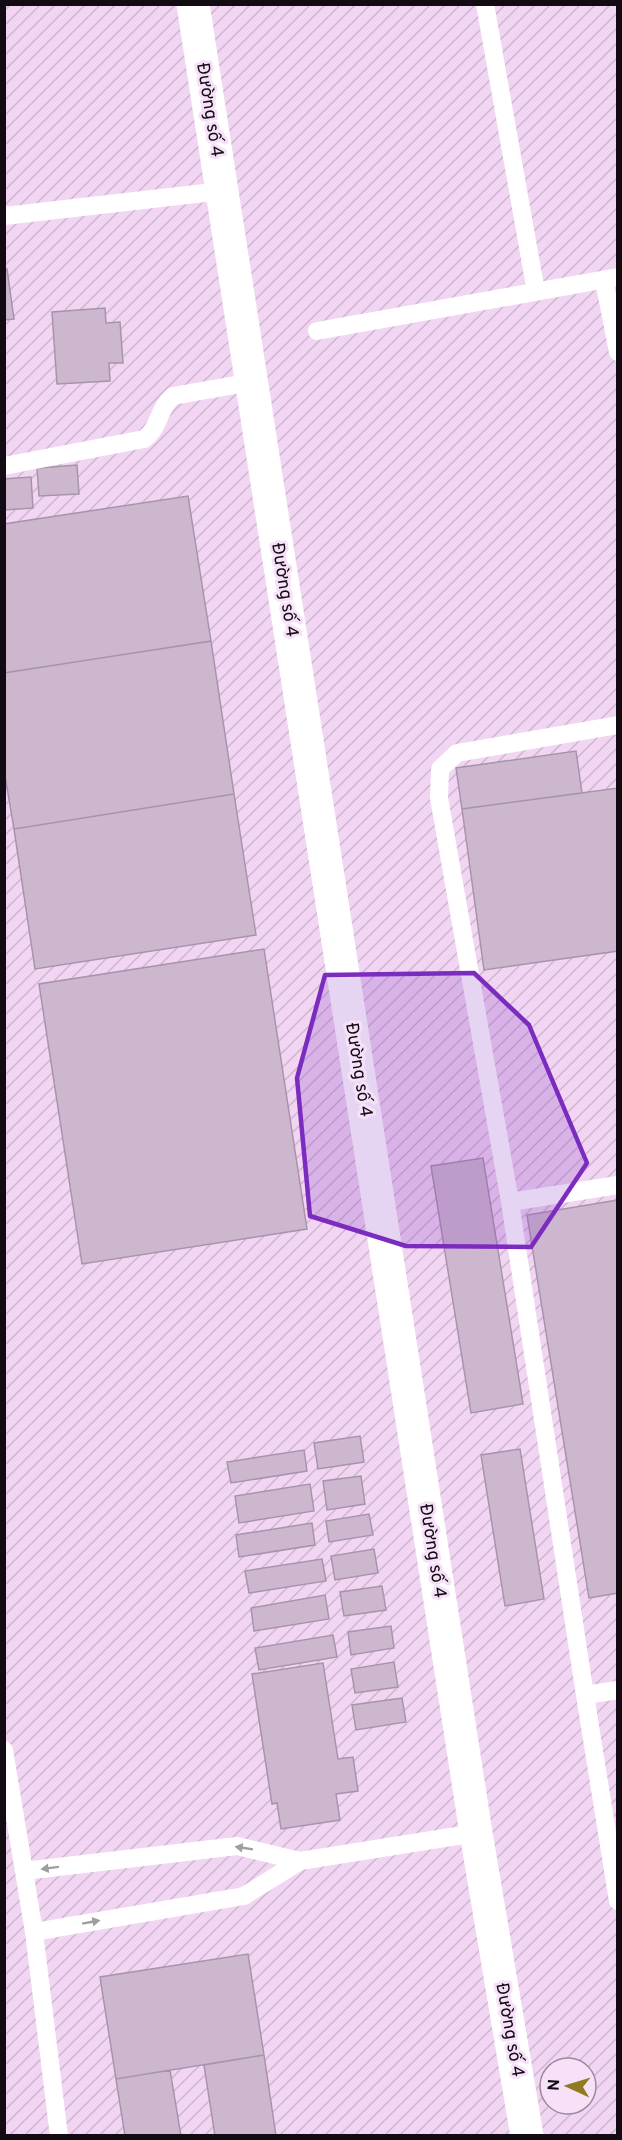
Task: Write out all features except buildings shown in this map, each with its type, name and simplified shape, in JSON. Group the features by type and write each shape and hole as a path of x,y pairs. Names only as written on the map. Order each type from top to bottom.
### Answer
{"street":[{"name":"Đường số 4","path":"193,4 476,1833 527,2136"}],"lane":[{"path":"485,4 536,292"},
{"path":"4,216 222,191"},
{"path":"317,331 611,278 618,352"},
{"path":"4,466 144,439 154,430 164,404 173,396 252,382"},
{"path":"618,725 457,753 440,770 440,798 510,1202 618,1901"},
{"path":"510,1202 618,1185"},
{"path":"585,1695 618,1690"},
{"path":"4,1750 33,1932 59,2136"},
{"path":"24,1871 237,1846 300,1861 476,1833"},
{"path":"33,1932 244,1896 300,1861"}],"highlighted area":[{"path":"474,973 529,1025 587,1163 531,1247 406,1246 310,1216 297,1078 325,975"}],"shaded area":[{"path":"5,5 617,5 617,2135 5,2136"}]}
